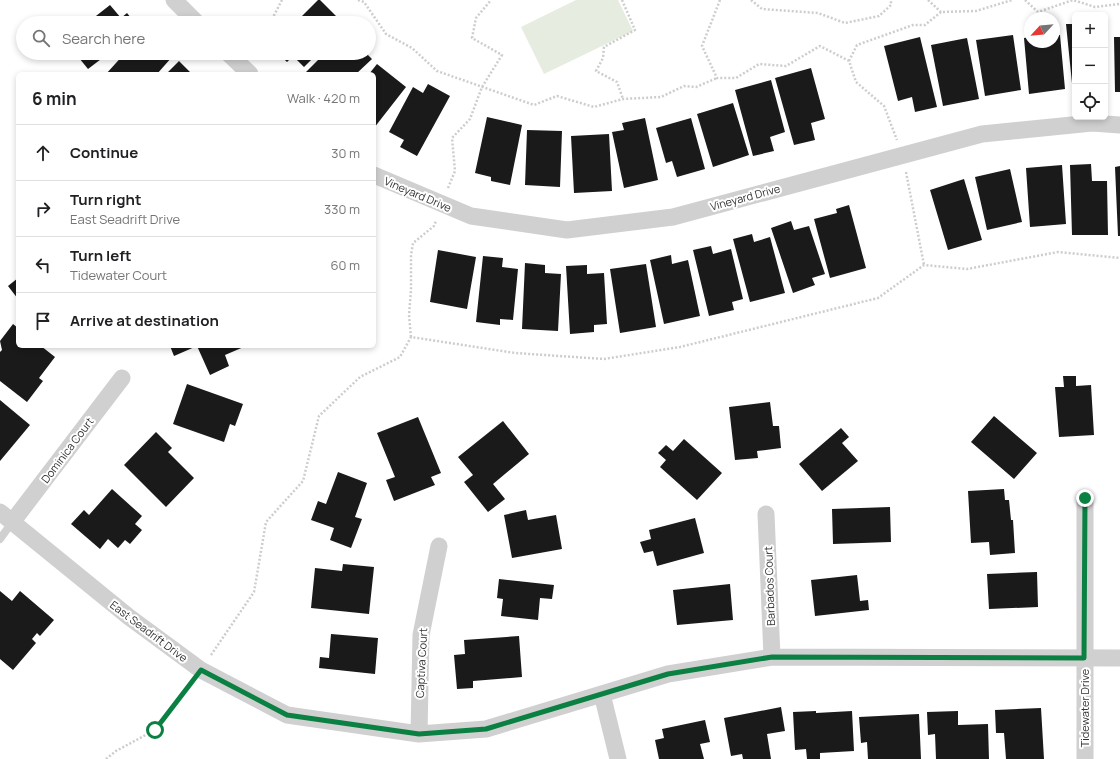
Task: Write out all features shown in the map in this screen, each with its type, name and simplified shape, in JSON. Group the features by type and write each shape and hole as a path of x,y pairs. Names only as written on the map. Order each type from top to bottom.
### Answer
{"street":[{"path":"174,0 190,16"},
{"path":"235,60 248,72"},
{"name":"Vineyard Drive","path":"376,176 471,216 567,230 674,217 902,154 982,134 1092,122 1120,125"},
{"name":"Dominica Court","path":"6,516 122,378"},
{"name":"Tidewater Drive","path":"1085,498 1085,759"},
{"name":"Barbados Court","path":"766,514 772,657"},
{"name":"East Seadrift Drive","path":"6,516 129,617 201,670 287,715 419,734 486,729 668,674 772,657 1120,658"},
{"name":"Captiva Court","path":"419,734 421,635 439,546"},
{"path":"602,694 618,759"}],"lane":[{"path":"0,539 6,516"}],"path":[{"path":"274,16 282,0"},
{"path":"358,0 364,2 374,16"},
{"path":"106,759 116,751 155,730 201,670 254,592 266,522 303,481 319,416 360,377 400,357 411,337 408,314 411,290 411,255 413,243 434,226 455,171 452,138 470,119 482,87 502,55 472,38 476,18 491,0"},
{"path":"622,0 635,30 604,47 603,58 596,71 617,82 623,99"},
{"path":"716,78 702,46 720,0"},
{"path":"751,0 762,9 818,13 845,23 879,16 891,5 891,0"},
{"path":"928,0 941,12"},
{"path":"924,265 902,154 884,106 856,82 849,61 857,44 913,25 925,25 941,12 976,11 1012,0"},
{"path":"1025,0 1038,12 1073,0 1095,7 1120,4"},
{"path":"376,19 386,34 412,48 437,71 534,105 557,96 594,107 623,99 661,97 684,86 696,86 716,78 736,78 759,64 786,66 820,46 849,61"},
{"path":"411,337 515,353 604,359 680,347 878,298 924,265 966,269 1058,252 1120,258"}],"shaded area":[{"path":"576,0 618,0 633,31 544,74 521,27"}],"building":[{"path":"318,0 320,0 336,16 302,16"},
{"path":"110,5 119,16 96,16"},
{"path":"1066,24 1072,24 1072,83"},
{"path":"1013,35 1021,90 985,96 976,40"},
{"path":"1060,35 1065,89 1029,94 1025,48 1060,48"},
{"path":"920,37 937,107 915,112 912,97 898,101 884,46"},
{"path":"1114,37 1120,37 1120,92 1115,92"},
{"path":"967,38 979,99 943,106 931,45"},
{"path":"81,60 100,60 88,69"},
{"path":"119,60 169,60 159,72 108,72"},
{"path":"297,60 311,60 304,67"},
{"path":"318,60 371,60 358,72 306,72"},
{"path":"179,61 190,72 168,72"},
{"path":"377,64 406,87 376,125 376,72 371,72"},
{"path":"811,68 825,119 811,123 815,140 794,145 775,78"},
{"path":"771,80 785,132 770,137 774,151 753,156 735,90"},
{"path":"428,84 450,96 417,156 400,147 404,140 389,132 413,87 423,93"},
{"path":"733,103 749,155 713,167 697,114"},
{"path":"487,117 522,125 510,185 491,181 491,177 475,173"},
{"path":"645,118 658,180 624,188 612,132 624,130 622,123"},
{"path":"691,118 705,169 677,177 672,161 666,163 656,128"},
{"path":"527,130 562,131 560,187 525,185"},
{"path":"609,134 612,191 574,193 571,136"},
{"path":"1091,164 1092,181 1107,181 1108,235 1072,235 1070,165"},
{"path":"1062,165 1066,224 1030,227 1026,168"},
{"path":"1120,166 1120,236 1118,236 1115,167"},
{"path":"1010,169 1022,222 987,230 975,177"},
{"path":"964,179 982,240 948,250 930,190"},
{"path":"849,205 866,268 830,278 814,219 837,213 836,209"},
{"path":"791,221 794,230 809,226 825,274 812,278 815,285 793,293 771,228"},
{"path":"752,234 754,242 770,237 785,293 750,302 733,239"},
{"path":"711,246 713,254 731,249 743,299 732,302 734,310 709,316 693,250"},
{"path":"438,250 476,257 467,309 430,302"},
{"path":"671,255 672,264 688,260 700,316 664,324 650,260"},
{"path":"483,256 503,258 502,267 518,269 513,320 500,319 500,325 476,322"},
{"path":"525,263 545,265 545,273 561,274 558,331 522,329"},
{"path":"646,264 656,327 620,333 610,269"},
{"path":"587,265 587,274 604,273 607,324 594,325 594,332 570,334 566,266"},
{"path":"16,280 16,296 8,286"},
{"path":"13,324 16,326 16,348 44,348 55,357 39,378 43,381 27,402 0,381 0,352 2,350 0,341"},
{"path":"171,348 192,348 174,356"},
{"path":"198,348 241,348 225,355 229,366 210,375"},
{"path":"1063,376 1076,376 1076,386 1091,385 1094,435 1059,437 1055,387 1064,387"},
{"path":"187,384 243,404 235,426 230,424 224,442 173,424"},
{"path":"0,400 30,425 0,461"},
{"path":"770,402 773,426 779,426 781,448 757,451 758,458 735,460 729,407"},
{"path":"994,416 1037,453 1014,479 971,442"},
{"path":"418,417 441,473 431,477 435,485 394,501 386,480 395,477 377,433"},
{"path":"503,421 529,454 493,484 505,499 488,512 464,482 473,475 458,457"},
{"path":"841,428 849,437 842,443 858,461 822,491 799,464"},
{"path":"156,432 172,448 168,452 194,478 166,507 124,465"},
{"path":"684,439 722,473 697,500 660,467 666,460 658,453 666,445 673,451"},
{"path":"338,472 367,483 355,517 362,519 351,548 330,540 334,528 311,520 318,501 326,504"},
{"path":"112,489 142,516 135,524 142,530 130,544 125,540 118,548 108,539 100,549 71,524 84,510 89,515"},
{"path":"1004,489 1005,500 1009,500 1011,520 1013,520 1015,553 990,555 989,542 971,543 968,491"},
{"path":"890,507 891,542 833,544 832,509"},
{"path":"526,510 528,520 556,515 562,549 512,558 504,515"},
{"path":"695,518 704,553 657,566 653,551 644,553 640,542 651,539 649,530"},
{"path":"343,564 374,567 369,614 311,608 315,568 342,571"},
{"path":"1037,572 1038,607 989,609 987,574"},
{"path":"857,575 860,601 868,600 869,610 815,616 811,580"},
{"path":"499,579 554,585 552,599 540,598 538,620 501,616 503,599 497,598"},
{"path":"730,584 733,620 677,625 673,590"},
{"path":"0,591 12,601 20,591 54,620 40,636 37,633 32,639 36,643 13,670 0,659"},
{"path":"331,634 378,638 375,674 319,668 320,657 329,658"},
{"path":"519,636 522,677 473,681 473,688 457,689 454,655 465,654 464,640"},
{"path":"781,707 785,731 767,734 771,759 743,759 742,754 731,756 724,718"},
{"path":"1041,708 1044,759 1006,759 1004,733 996,733 995,710"},
{"path":"816,711 816,713 852,711 854,751 820,753 820,759 807,759 806,749 795,750 793,712"},
{"path":"958,711 958,725 988,724 989,759 936,759 935,734 928,735 927,712"},
{"path":"919,714 921,759 868,759 867,742 861,743 859,717"},
{"path":"705,720 710,742 700,744 704,759 659,759 655,740 664,738 662,729"}],"route":[{"path":"155,730 201,670 287,715 419,734 486,729 668,674 772,657 1084,658 1085,498"}]}
